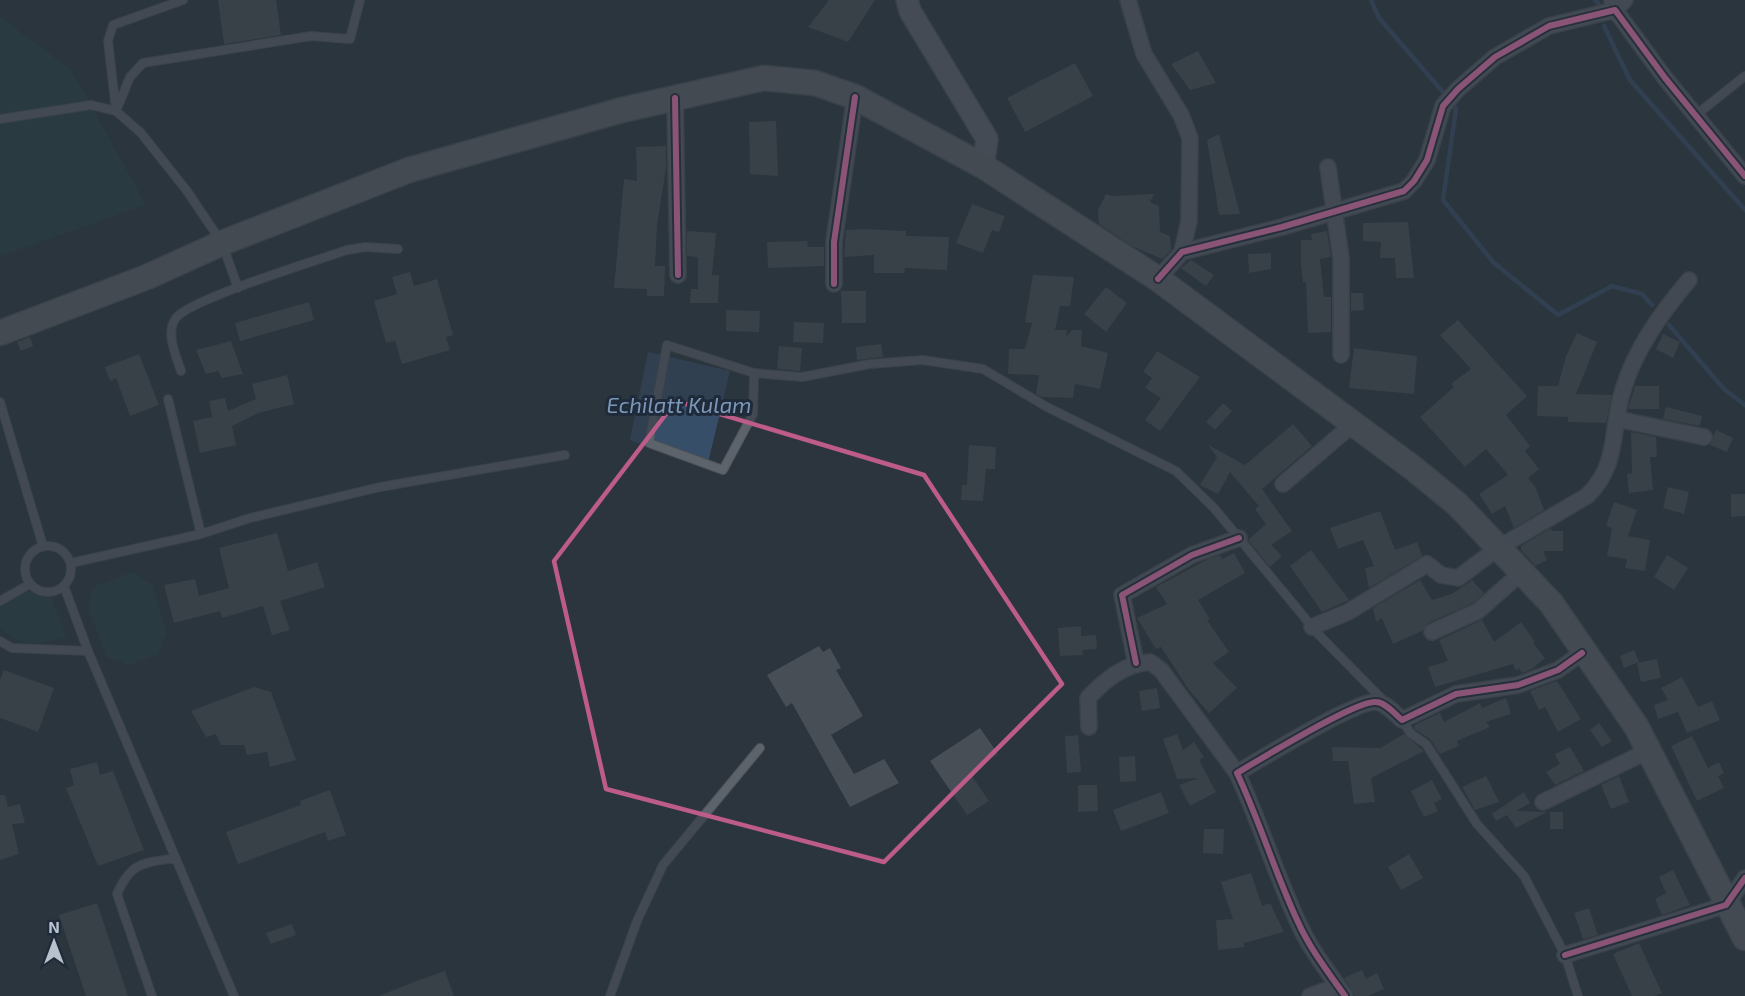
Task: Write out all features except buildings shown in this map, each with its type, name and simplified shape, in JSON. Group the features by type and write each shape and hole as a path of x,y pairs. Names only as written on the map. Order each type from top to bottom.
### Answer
{"main road":[{"path":"907,0 910,10 987,139 983,166"},
{"path":"0,333 147,278 222,243 409,170 622,110 764,78 815,83 855,97 983,166 1158,279 1457,504 1551,603 1582,653 1635,726 1745,938"}],"street":[{"path":"1128,0 1144,54 1181,115 1190,138 1190,213 1182,252 1158,279"},
{"path":"1182,252 1336,212 1404,191 1414,181 1427,160 1443,106 1458,89 1495,57 1550,26 1617,3 1696,115 1745,176"},
{"path":"834,284 834,242 855,97"},
{"path":"675,98 678,275"},
{"path":"1328,167 1341,258 1341,355"},
{"path":"1312,627 1348,612 1427,564 1441,575 1458,578 1498,548 1587,496 1599,484 1608,468 1623,390 1634,363 1662,312 1689,280"},
{"path":"1617,419 1704,437"},
{"path":"1282,484 1353,424"},
{"path":"1136,663 1122,595 1192,555 1239,538"},
{"path":"1432,632 1478,611 1522,572"},
{"path":"1237,773 1327,721 1366,703 1380,703 1402,720 1456,694 1518,685 1548,673 1582,653"},
{"path":"1089,728 1088,698 1103,682 1136,663 1150,662 1161,670 1237,773 1254,809 1298,922 1315,955 1341,991 1310,996"},
{"path":"1543,802 1648,751"},
{"path":"1565,955 1726,905 1745,878"}],"lane":[{"path":"116,111 108,41 113,25 183,0"},
{"path":"116,111 130,76 143,63 311,36 350,39 360,0"},
{"path":"1696,115 1745,76"},
{"path":"0,119 91,105 116,111 148,141 187,190 222,243 238,288"},
{"path":"181,371 172,340 172,328 177,318 186,310 238,288 347,250 365,247 398,249"},
{"path":"754,373 753,414 723,470 649,443 667,345 754,373 802,377 870,364 923,360 983,369 1047,407 1176,471 1214,508 1312,627 1402,720 1410,733 1426,744 1477,824 1524,876 1565,955 1578,996"},
{"path":"168,399 201,534"},
{"path":"0,402 43,546"},
{"path":"71,563 201,534 250,518 380,487 565,455"},
{"path":"43,546 57,547 68,556 71,563 72,571 64,586 58,590 43,592 30,584 24,569 26,561 35,549 43,546"},
{"path":"0,601 30,584"},
{"path":"64,586 88,651 233,994 224,996"},
{"path":"0,641 12,648 88,651"},
{"path":"610,996 638,921 663,865 760,748"},
{"path":"152,996 117,894 125,876 141,863 176,858"}],"highlighted area":[{"path":"676,401 924,475 1062,684 884,862 606,789 554,561"}],"green space":[{"path":"0,17 71,70 146,205 0,256"},
{"path":"132,572 152,585 167,632 157,655 129,665 107,657 88,608 93,587"},
{"path":"27,591 51,597 66,637 39,643 23,642 15,639 0,627 0,605"}],"water":[{"name":"Echilatt Kulam","path":"648,352 730,371 707,467 630,440"}],"waterway":[{"path":"1371,0 1379,18 1442,91"},
{"path":"1595,0 1598,3"},
{"path":"1604,26 1630,80 1745,210"},
{"path":"1454,105 1456,109 1443,200 1493,262 1558,315 1612,286 1642,294 1652,305"},
{"path":"1669,325 1724,389 1745,405"}],"cycle path":[{"path":"1158,279 1182,252 1282,227 1404,191 1414,181 1427,160 1443,106 1458,89 1495,57 1549,26 1615,10 1665,78 1745,176"},
{"path":"834,284 834,242 855,97"},
{"path":"675,98 678,275"},
{"path":"1136,663 1122,595 1192,555 1239,538"},
{"path":"1345,996 1303,932 1237,773 1329,720 1365,704 1376,702 1383,704 1402,720 1456,694 1518,685 1558,670 1582,653"},
{"path":"1565,955 1726,905 1745,878"}]}
